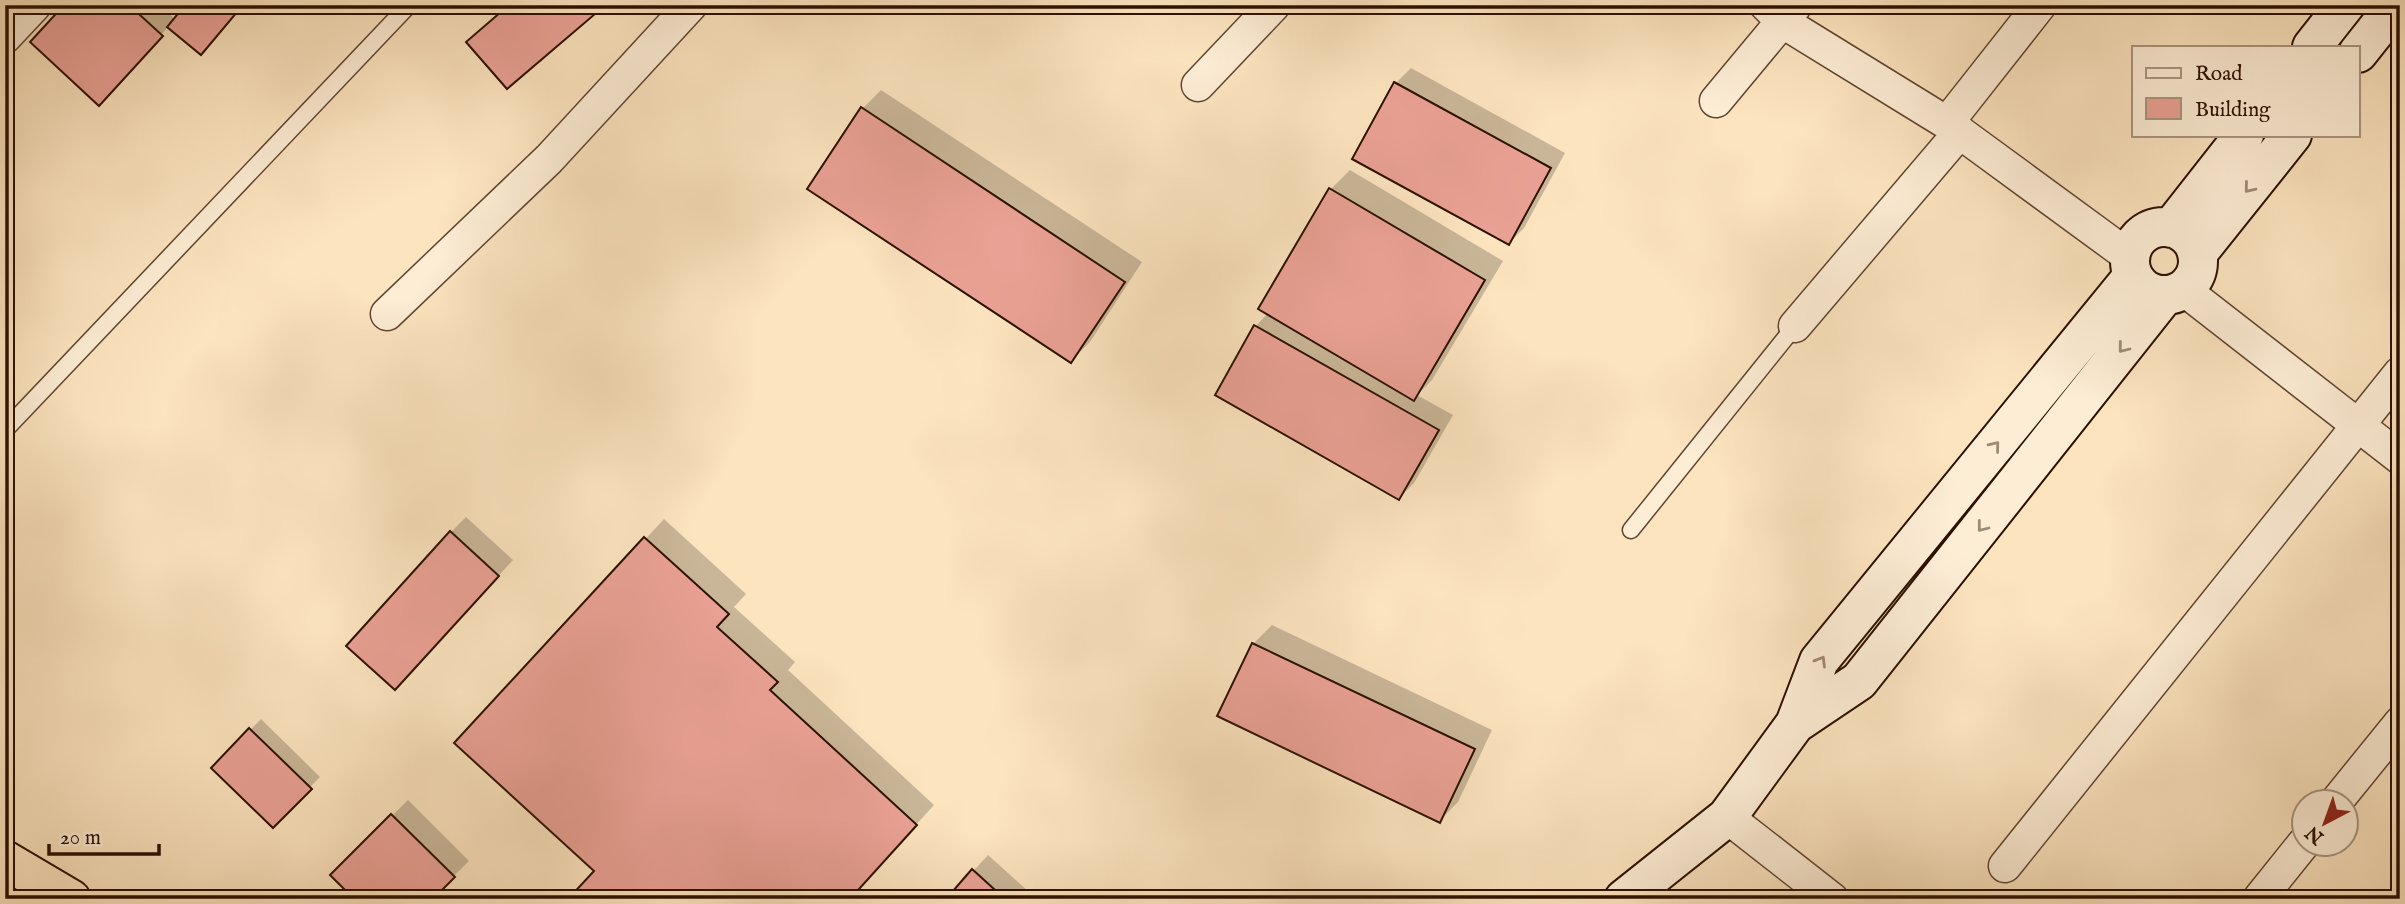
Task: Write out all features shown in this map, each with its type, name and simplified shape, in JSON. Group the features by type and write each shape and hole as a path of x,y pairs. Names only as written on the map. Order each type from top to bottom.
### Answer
{"highway":[{"path":"5,860 71,899"}],"street":[{"path":"5,37 35,5"},
{"path":"387,314 549,159 691,5"},
{"path":"1198,85 1274,5"},
{"path":"1795,326 1953,127 2040,5"},
{"path":"2313,46 2345,5"},
{"path":"2360,50 2396,5"},
{"path":"1716,101 1782,11 1953,127 2153,279 2359,425 2400,458"},
{"path":"2184,241 2243,136"},
{"path":"2184,241 2291,136"},
{"path":"2159,228 2184,241 2195,273 2191,282 2153,279 2139,237 2159,228"},
{"path":"1624,899 1727,817 1795,724 1819,661 2153,279"},
{"path":"2005,866 2400,373"},
{"path":"2348,788 2400,723"},
{"path":"1727,817 1832,899"},
{"path":"2259,899 2292,858"}],"lane":[{"path":"5,430 409,5"},
{"path":"1631,530 1795,326"}],"building":[{"path":"64,5 129,5 163,36 99,106 30,42"},
{"path":"185,5 243,5 201,55 167,27"},
{"path":"509,5 587,5 595,14 507,89 466,42"},
{"path":"1394,82 1551,168 1509,245 1352,159"},
{"path":"861,107 1125,282 1071,363 807,189"},
{"path":"1329,188 1485,280 1414,401 1258,309"},
{"path":"1254,325 1439,430 1399,500 1215,395"},
{"path":"450,531 499,576 395,690 346,646"},
{"path":"644,537 729,614 717,627 778,682 770,690 917,825 850,899 568,899 594,871 454,743"},
{"path":"1252,643 1475,749 1440,823 1217,716"},
{"path":"249,728 312,789 273,828 211,768"},
{"path":"391,814 455,877 433,899 354,899 330,875"},
{"path":"972,869 1005,899 946,899"}]}
